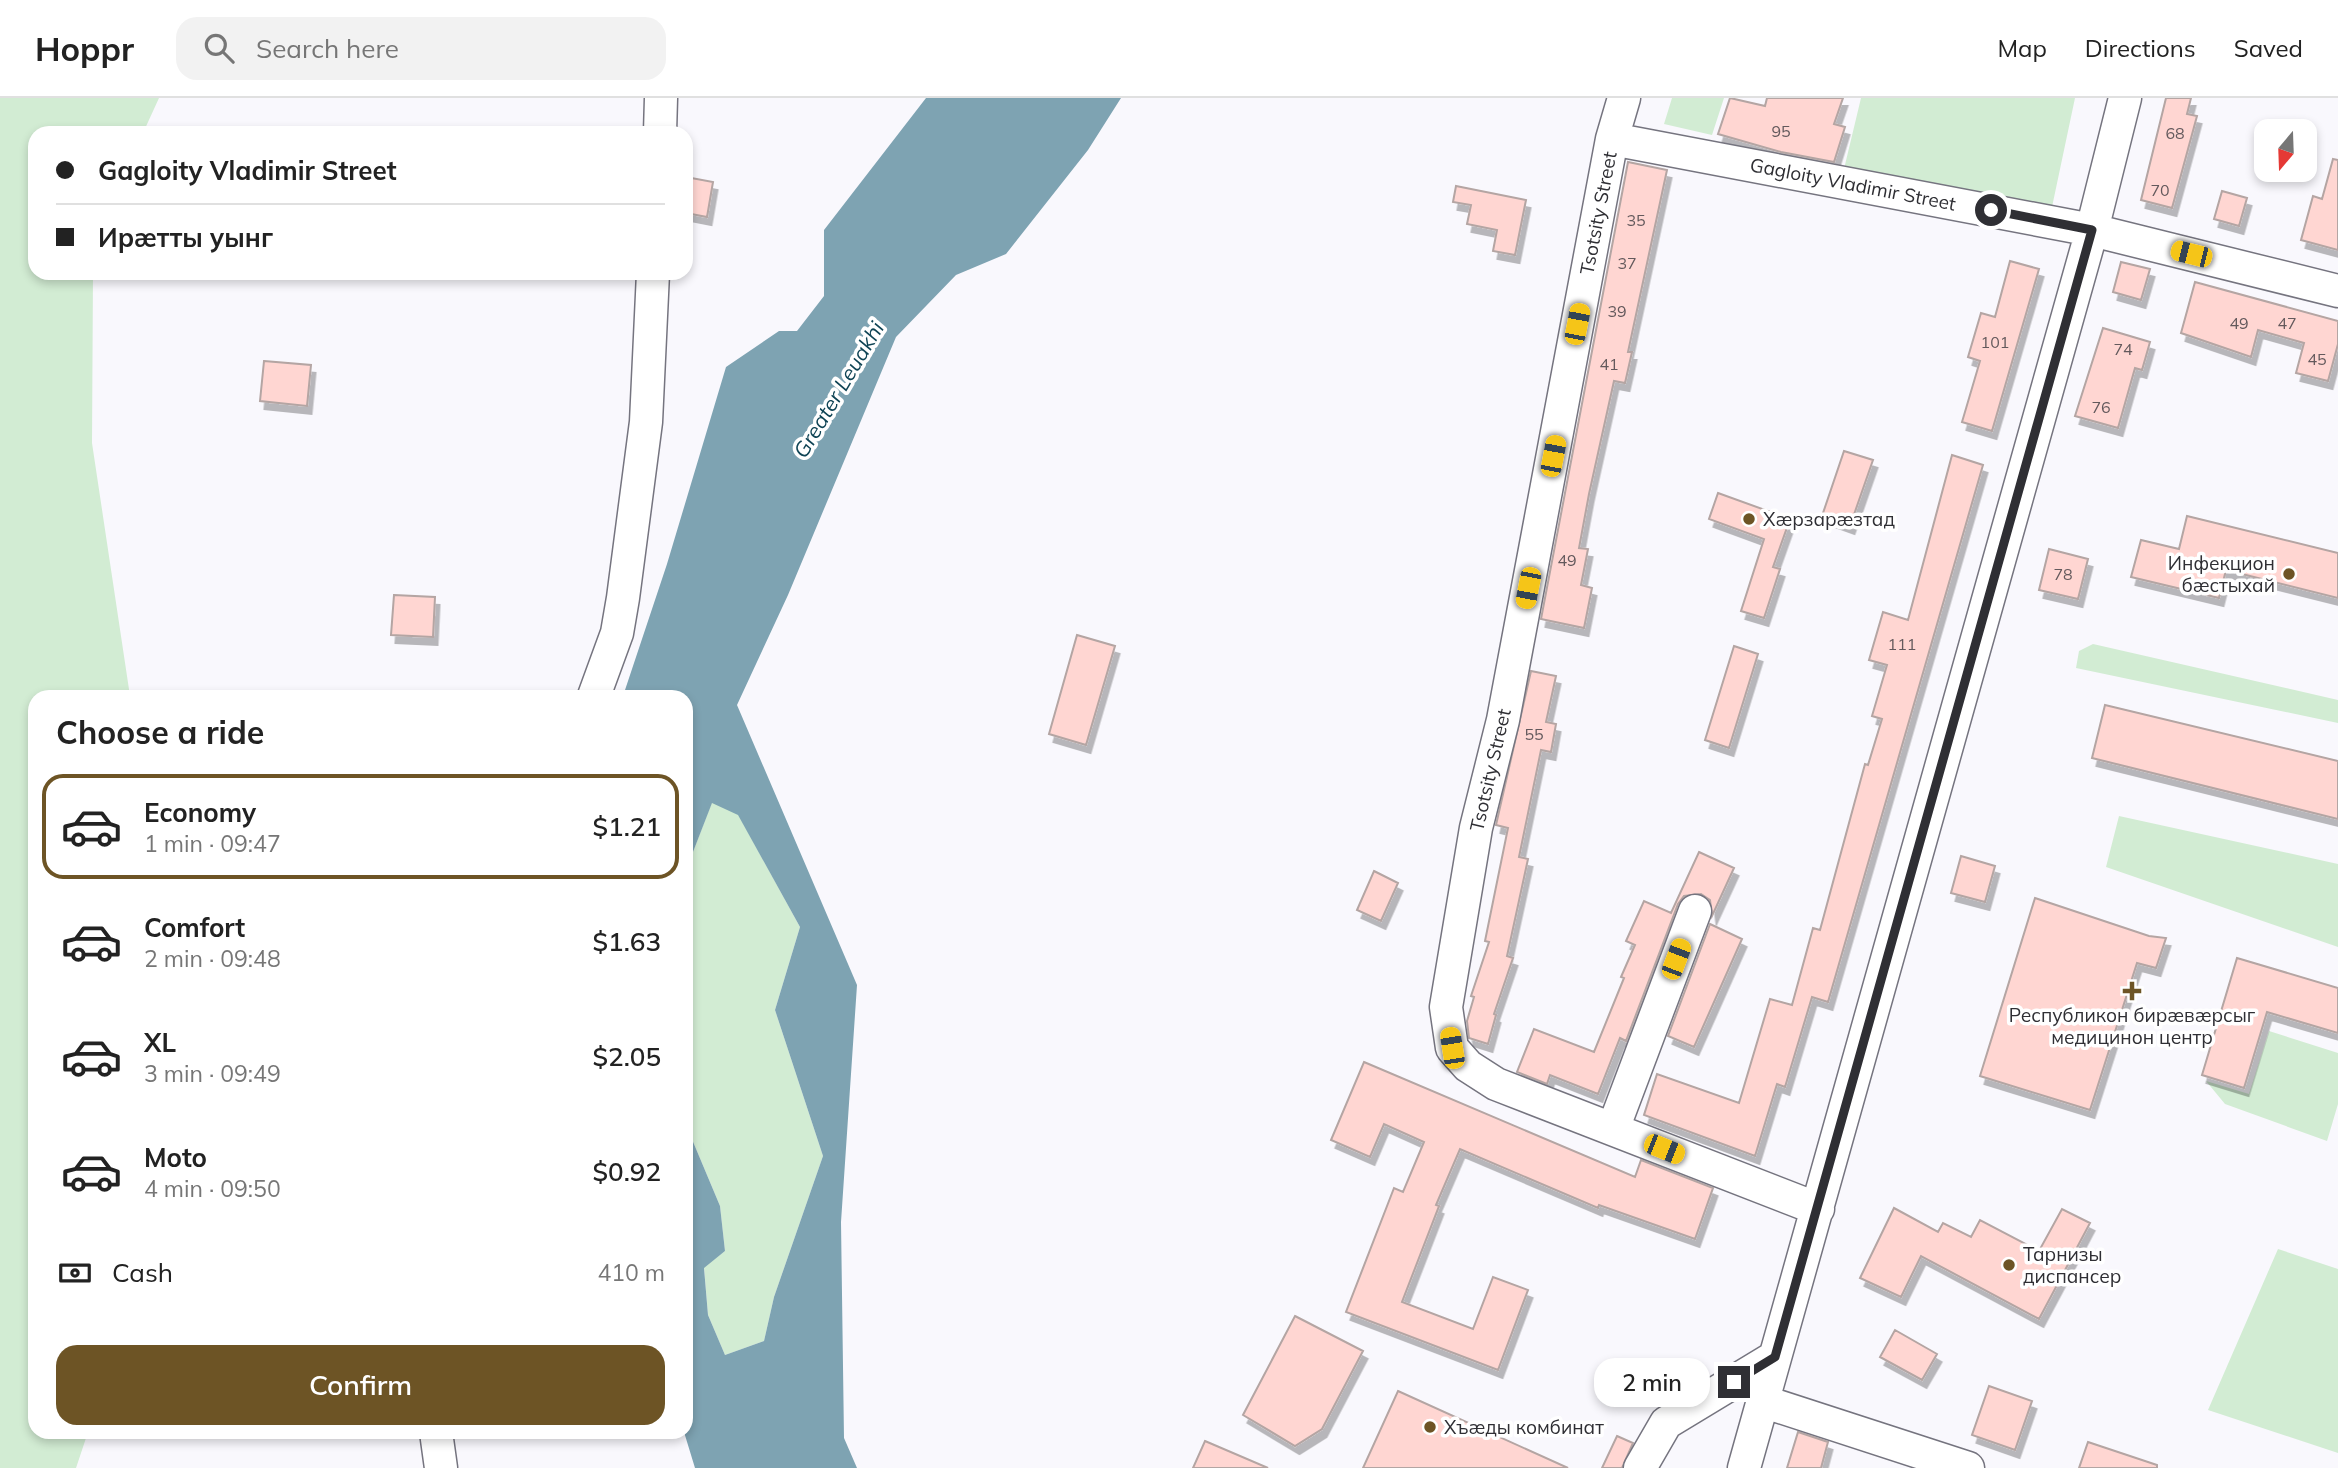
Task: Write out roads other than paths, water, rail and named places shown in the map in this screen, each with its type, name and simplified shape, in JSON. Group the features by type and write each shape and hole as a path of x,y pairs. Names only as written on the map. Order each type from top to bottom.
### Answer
{"street":[{"path":"660,126 661,98"},
{"name":"Tsotsity Street","path":"1624,98 1612,139 1503,720 1476,828 1446,1007 1452,1048 1468,1066 1496,1084 1818,1209"},
{"path":"1744,1468 2092,230 2125,98"},
{"name":"Gagloity Vladimir Street","path":"1612,139 2092,230 2338,291"},
{"path":"596,690 617,633 621,610 646,422 653,280"},
{"path":"1613,1129 1695,911"},
{"path":"1640,1468 1666,1423 1775,1357"},
{"path":"1762,1401 1968,1468"},
{"path":"437,1439 441,1468"}],"water":[{"name":"Greater Leuakhi","path":"926,98 1121,98 1088,150 1006,254 956,275 896,337 788,595 737,705 857,985 841,1222 844,1438 857,1468 695,1468 686,1439 693,1439 693,1142 720,1206 725,1251 704,1268 708,1315 725,1355 764,1341 774,1297 823,1156 775,1010 800,927 738,815 712,803 693,852 693,690 625,690 667,564 726,367 779,331 797,331 824,296 824,230"}],"place":[{"name":"Хæрзарæзтад","path":"1749,519"},
{"name":"Инфекцион бæстыхай","path":"2289,574"},
{"name":"Республикон бирæвæрсыг медицинон центр","path":"2132,991"},
{"name":"Тарнизы диспансер","path":"2009,1265"},
{"name":"Хъæды комбинат","path":"1430,1427"}]}
